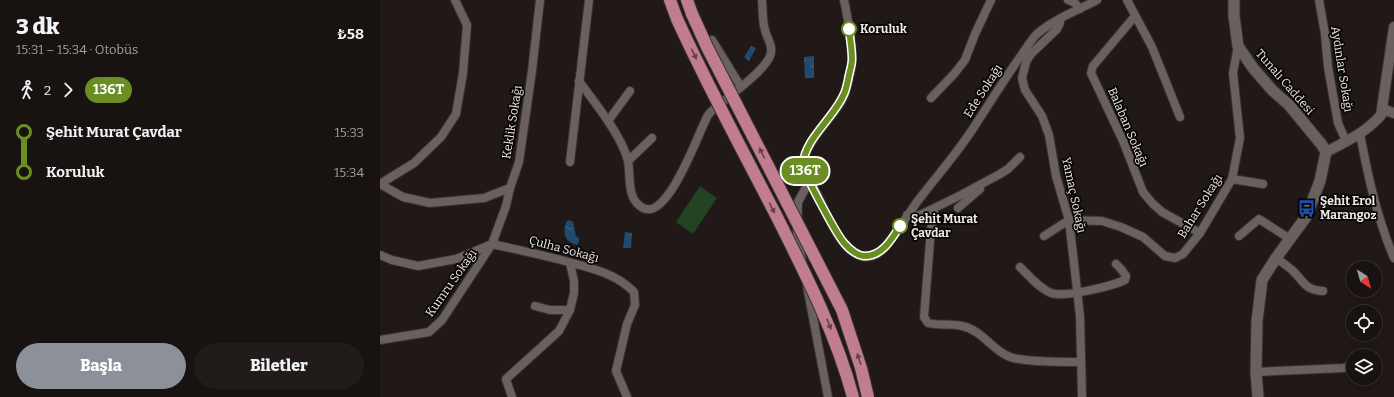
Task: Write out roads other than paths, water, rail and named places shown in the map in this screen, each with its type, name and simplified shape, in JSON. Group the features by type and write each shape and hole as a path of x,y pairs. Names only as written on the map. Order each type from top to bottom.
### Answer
{"highway":[{"path":"670,0 693,53 788,239 827,320 845,366 853,397"},
{"path":"687,0 707,47 842,310 862,368 868,397"}],"main road":[{"name":"Tunalı Caddesi","path":"1234,0 1234,16 1238,46 1272,90 1289,105 1326,152"},
{"path":"1258,397 1256,372 1257,321 1262,280 1306,217 1320,181 1326,152"}],"street":[{"path":"380,184 414,163 442,137 456,114 463,73 467,25 455,0"},
{"name":"Keklik Sokağı","path":"492,244 506,206 510,188 519,162 540,0"},
{"path":"570,162 589,0"},
{"path":"579,81 608,121 623,146 628,161 631,195 635,203 644,209 654,208 676,184 695,146 708,115 761,70 770,56 770,41 765,30 762,0"},
{"name":"Ede Sokağı","path":"844,0 852,60 845,94 830,118 816,135 805,154 802,166 834,228 844,244 856,253 863,256 878,253 894,235 907,215 959,151 999,86 1036,35 1060,19 1097,0"},
{"path":"931,98 965,60 991,0"},
{"path":"1068,0 1075,3 1080,9"},
{"path":"1127,0 1152,48 1180,117"},
{"name":"Aydınlar Sokağı","path":"1319,0 1325,34 1328,67 1338,123 1346,141"},
{"name":"Balaban Sokağı","path":"1135,16 1093,66 1092,73 1124,141 1143,192 1162,212 1200,233"},
{"name":"Yamaç Sokağı","path":"1060,19 1057,30 1031,54 1026,62 1022,78 1025,90 1042,116 1049,135 1056,176 1069,220 1080,316 1082,397"},
{"path":"1326,152 1360,134 1381,115 1394,27"},
{"path":"712,40 741,86"},
{"name":"Bahar Sokağı","path":"1069,220 1102,221 1121,226 1143,237 1169,258 1175,258 1183,254 1200,233 1232,179 1240,138 1233,73 1238,46"},
{"path":"608,121 630,91"},
{"path":"1382,109 1394,113"},
{"path":"1360,134 1371,190 1387,242 1394,258"},
{"path":"628,161 652,138"},
{"path":"907,215 920,215 934,209 1008,169 1020,157"},
{"path":"958,208 991,179"},
{"path":"1232,179 1263,184"},
{"path":"810,180 798,202 797,236 828,397"},
{"path":"380,184 404,196 430,203 484,198 510,188"},
{"path":"934,209 924,317 928,323 934,325 962,326 973,330 983,336 998,350 1010,357 1043,362 1081,362"},
{"path":"1239,236 1259,219 1290,239"},
{"path":"1044,236 1069,220"},
{"path":"380,256 418,266 456,259 492,244"},
{"name":"Çulha Sokağı","path":"492,244 519,249 592,268 627,284 634,292 635,305 627,324 616,371 627,397"},
{"name":"Kumru Sokağı","path":"380,340 429,332 442,320 492,244"},
{"path":"1276,258 1293,271 1306,286 1314,291 1323,292"},
{"path":"512,397 506,379 559,331 570,310 574,293 574,281 570,263"},
{"path":"1020,267 1036,283 1052,294 1072,294 1105,287 1125,280 1126,276 1122,269 1116,264"},
{"path":"535,306 550,310 570,310"},
{"path":"1256,372 1346,367"}],"water":[{"path":"751,46 756,48 749,61 744,57"},
{"path":"814,56 814,78 805,78 804,57"},
{"path":"569,220 573,222 576,236 579,238 577,245 567,239 565,233 566,222"},
{"path":"625,232 632,233 631,248 623,248"}],"place":[{"name":"Koruluk","path":"849,29"},
{"name":"Şehit Erol Marangoz","path":"1307,208"},
{"name":"Şehit Murat Çavdar","path":"900,226"}]}
